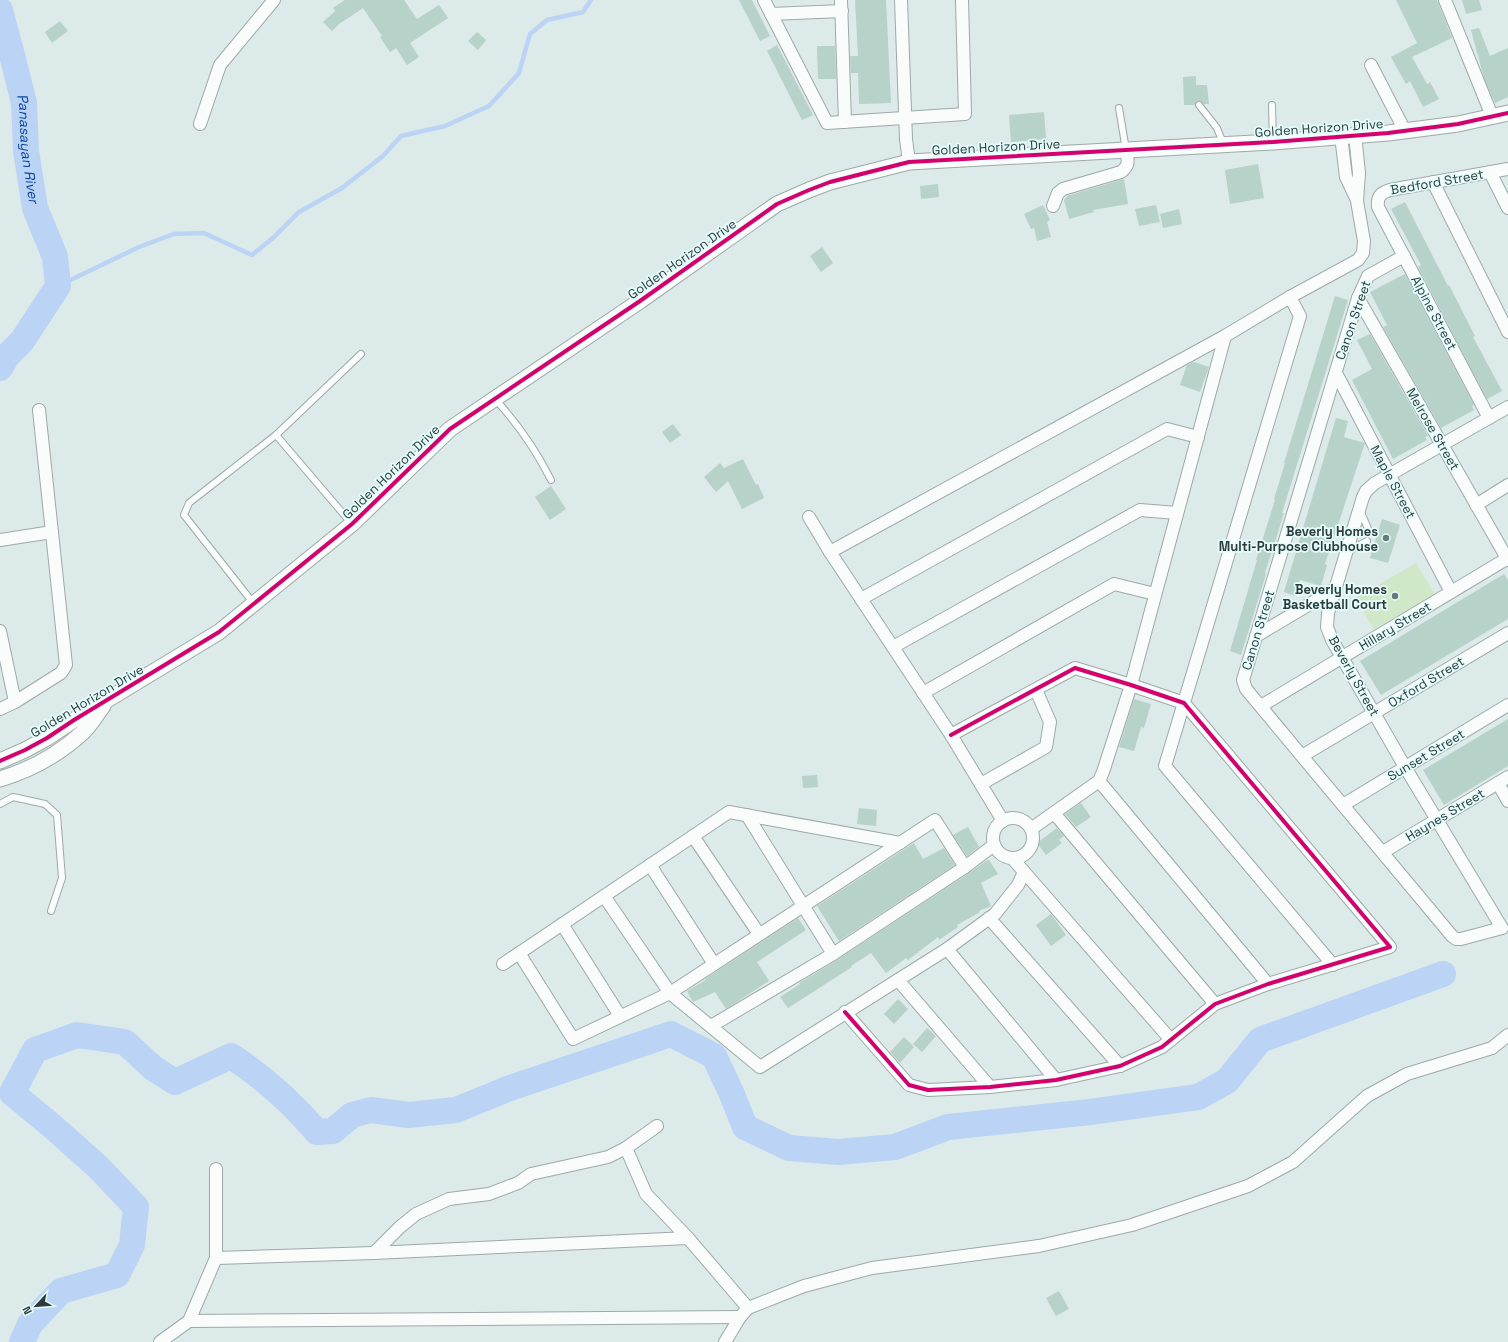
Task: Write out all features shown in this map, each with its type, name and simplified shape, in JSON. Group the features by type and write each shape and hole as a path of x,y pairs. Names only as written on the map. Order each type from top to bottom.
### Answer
{"street":[{"path":"200,124 220,65 274,0"},
{"path":"764,0 827,123 965,114 962,0"},
{"path":"902,0 906,139 910,162"},
{"path":"1445,0 1492,116"},
{"path":"771,14 841,6 845,122"},
{"path":"1371,65 1405,131"},
{"name":"Golden Horizon Drive","path":"0,761 41,741 219,632 352,524 450,429 640,301 777,204 830,182 910,162 1224,145 1348,136 1405,131 1458,124 1508,113"},
{"path":"830,552 1225,336 1290,297 1358,260 1363,253 1364,241 1357,201 1359,173 1348,136"},
{"path":"1053,206 1058,193 1063,189 1121,172 1127,168 1128,162 1126,150"},
{"name":"Bedford Street","path":"1378,207 1380,195 1384,192 1508,169"},
{"path":"1490,172 1508,208"},
{"path":"1433,182 1508,332"},
{"name":"Alpine Street","path":"1378,207 1489,418"},
{"name":"Canon Street","path":"1404,256 1368,276 1358,298 1243,680 1246,689 1383,852 1446,930 1456,939 1467,938 1505,924"},
{"path":"1290,297 1300,316 1165,766 1333,965"},
{"name":"Melrose Street","path":"1358,298 1508,559"},
{"path":"1031,829 1099,781 1131,684 1225,336"},
{"name":"Maple Street","path":"1336,373 1451,592"},
{"name":"Beverly Street","path":"1505,924 1437,820 1405,767 1342,658 1326,627 1328,613 1335,589 1366,491 1375,483 1508,407"},
{"path":"0,709 15,702 61,672 66,665 39,410"},
{"path":"861,600 1167,429 1198,437"},
{"path":"1476,504 1508,485"},
{"path":"893,648 1140,510 1177,513"},
{"path":"810,517 830,552 861,600 951,735 1003,821"},
{"path":"0,540 52,532"},
{"name":"Hillary Street","path":"1261,706 1508,559"},
{"path":"923,693 1114,584 1156,594"},
{"path":"1256,636 1335,589"},
{"path":"0,632 15,702"},
{"name":"Oxford Street","path":"1302,756 1508,633"},
{"path":"845,1012 909,1085 928,1090 990,1087 1056,1080 1120,1066 1162,1047 1215,1004 1268,984 1390,947 1184,703 1131,684 1075,668 951,735"},
{"path":"981,784 1046,747 1050,722 1036,690"},
{"name":"Golden Horizon Drive","path":"0,779 33,767 56,753 83,733 109,699"},
{"name":"Sunset Street","path":"1343,805 1508,705"},
{"path":"1503,780 1508,801"},
{"name":"Haynes Street","path":"1383,852 1503,780"},
{"path":"1099,781 1268,984"},
{"path":"503,964 729,812 900,843"},
{"path":"1054,813 1215,1004"},
{"path":"747,815 832,954"},
{"path":"1012,858 1025,854 1030,849 1033,836 1031,829 1027,824 1016,818 1003,821 995,829 993,834 994,845 1001,854 1012,858 1171,1040"},
{"path":"518,953 573,1039 670,993 935,820 965,868"},
{"path":"693,836 759,934"},
{"path":"711,1026 832,954 965,868 994,845"},
{"path":"650,865 714,964"},
{"path":"604,896 670,993 760,1067 947,949 995,914 1018,885 1024,872"},
{"path":"989,918 1120,1066"},
{"path":"562,924 620,1016"},
{"path":"947,949 1056,1080"},
{"path":"898,980 990,1087"},
{"path":"189,1320 744,1313 804,1286 872,1268 1039,1246 1132,1225 1248,1186 1293,1162 1367,1096 1407,1074 1492,1048 1508,1035"},
{"path":"374,1253 400,1227 416,1214 449,1199 489,1194 518,1182 531,1174 608,1157 626,1148 657,1126"},
{"path":"626,1148 646,1194 688,1238 744,1313"},
{"path":"160,1342 189,1320 216,1258 216,1169"},
{"path":"216,1258 374,1253 688,1238"},
{"path":"725,1342 744,1313"}],"lane":[{"path":"1199,105 1217,128 1224,145"},
{"path":"1272,105 1273,142"},
{"path":"1119,108 1126,150"},
{"path":"254,604 184,515 189,503 276,435 361,354"},
{"path":"495,399 519,428 542,463 551,480"},
{"path":"276,435 352,524"},
{"path":"1360,509 1369,531"},
{"path":"1346,553 1366,541"},
{"path":"0,804 14,798 45,804 57,815 62,878 51,911"}],"green space":[{"name":"Beverly Homes Basketball Court","path":"1416,563 1435,595 1374,630 1356,598"}],"building":[{"path":"345,0 404,0 417,19 439,5 448,18 410,43 419,57 407,65 396,48 390,52 380,37 382,36 363,8 339,24 332,31 323,22 335,11 333,8"},
{"path":"739,0 752,0 770,36 760,41"},
{"path":"855,0 886,0 891,103 859,104 858,73 851,73 850,56 858,56"},
{"path":"1396,0 1437,0 1452,38 1412,57 1427,84 1430,82 1439,99 1423,107 1410,81 1406,84 1391,57 1417,43"},
{"path":"1462,0 1479,0 1482,10 1466,14"},
{"path":"60,21 68,31 52,43 45,32"},
{"path":"1479,28 1490,56 1508,48 1508,97 1495,103 1484,78 1471,30"},
{"path":"477,32 486,40 478,50 468,41"},
{"path":"777,45 813,115 802,120 767,51"},
{"path":"817,46 835,46 836,79 818,79"},
{"path":"1196,76 1196,85 1207,85 1209,104 1204,104 1199,101 1196,102 1195,105 1184,105 1183,77"},
{"path":"1044,112 1046,139 1011,142 1009,115"},
{"path":"1258,164 1264,198 1230,204 1225,170"},
{"path":"1124,179 1128,204 1093,210 1094,212 1069,219 1064,200 1067,196"},
{"path":"938,184 939,197 921,199 920,186"},
{"path":"1405,202 1448,286 1449,285 1475,336 1473,337 1502,391 1487,399 1418,267 1421,265 1391,209"},
{"path":"1043,205 1050,220 1047,222 1051,237 1037,241 1034,228 1031,229 1024,214"},
{"path":"1156,205 1160,222 1139,226 1135,209"},
{"path":"1179,209 1182,224 1163,228 1160,214"},
{"path":"822,247 833,263 821,272 810,256"},
{"path":"1405,274 1474,405 1472,406 1474,410 1441,428 1383,327 1387,325 1370,292"},
{"path":"1335,296 1348,300 1282,513 1284,513 1241,655 1230,651 1275,500 1274,499 1284,463"},
{"path":"1370,334 1428,436 1425,437 1427,440 1393,459 1352,380 1372,369 1357,340"},
{"path":"1194,362 1209,367 1200,392 1180,385 1187,365"},
{"path":"1336,418 1348,421 1344,437 1365,443 1325,564 1327,565 1321,586 1300,580 1295,596 1284,592"},
{"path":"673,424 681,435 670,443 662,432"},
{"path":"743,459 756,485 758,484 764,498 742,509 728,481 716,492 704,477 720,463 724,468"},
{"path":"551,486 566,509 550,520 535,497"},
{"name":"Beverly Homes Multi-Purpose Clubhouse","path":"1382,519 1400,525 1388,563 1370,558"},
{"path":"1504,574 1508,580 1508,619 1381,695 1360,661"},
{"path":"1134,699 1151,704 1144,728 1141,727 1134,751 1119,747"},
{"path":"1508,719 1508,766 1444,805 1423,770"},
{"path":"817,775 818,787 803,788 802,776"},
{"path":"1081,803 1091,817 1076,827 1065,814"},
{"path":"859,808 877,810 876,826 857,824"},
{"path":"968,827 979,847 967,856 953,835"},
{"path":"1057,828 1064,836 1059,840 1062,843 1046,855 1037,843"},
{"path":"914,843 923,859 944,848 955,865 839,941 817,906"},
{"path":"989,860 998,874 981,883 991,906 979,911 980,912 957,925 958,927 939,940 938,937 908,960 906,958 886,973 871,953 788,1008 780,997 800,984 799,983 837,960"},
{"path":"1051,914 1066,935 1051,946 1036,925"},
{"path":"798,918 806,930 757,962 769,981 726,1009 715,992 693,1002 687,991 706,980 705,979"},
{"path":"898,999 908,1009 894,1024 884,1014"},
{"path":"927,1028 936,1036 922,1052 913,1044"},
{"path":"904,1037 914,1047 900,1063 890,1052"},
{"path":"1059,1291 1069,1309 1056,1316 1046,1298"}],"waterway":[{"path":"58,286 139,247 174,234 204,233 252,255 274,237 299,212 342,188 383,156 401,136 445,126 489,106 519,73 530,34 547,20 583,12 591,0"},
{"name":"Panasayan River","path":"0,10 24,103 26,151 35,208 55,257 58,286 22,341 7,356 0,368"},
{"path":"22,1342 30,1324 61,1291 117,1275 132,1245 136,1207 98,1167 12,1093 35,1050 77,1035 125,1042 153,1068 175,1082 231,1056 277,1091 317,1132 333,1131 352,1115 371,1110 409,1115 456,1110 510,1088 671,1034 714,1056 745,1127 789,1148 838,1152 895,1147 948,1127 1090,1112 1198,1097 1227,1081 1260,1040 1443,974"}],"cycle path":[{"path":"0,761 47,738 219,632 352,524 450,429 640,301 777,204 809,190 830,182 909,162 1273,142 1388,133 1458,124 1508,113"},
{"path":"845,1012 909,1085 928,1090 990,1087 1056,1080 1120,1066 1162,1047 1215,1004 1268,984 1390,947 1184,703 1075,668 951,735"}],"place":[{"name":"Beverly Homes Multi-Purpose Clubhouse","path":"1386,538"},
{"name":"Beverly Homes Basketball Court","path":"1395,596"}]}
